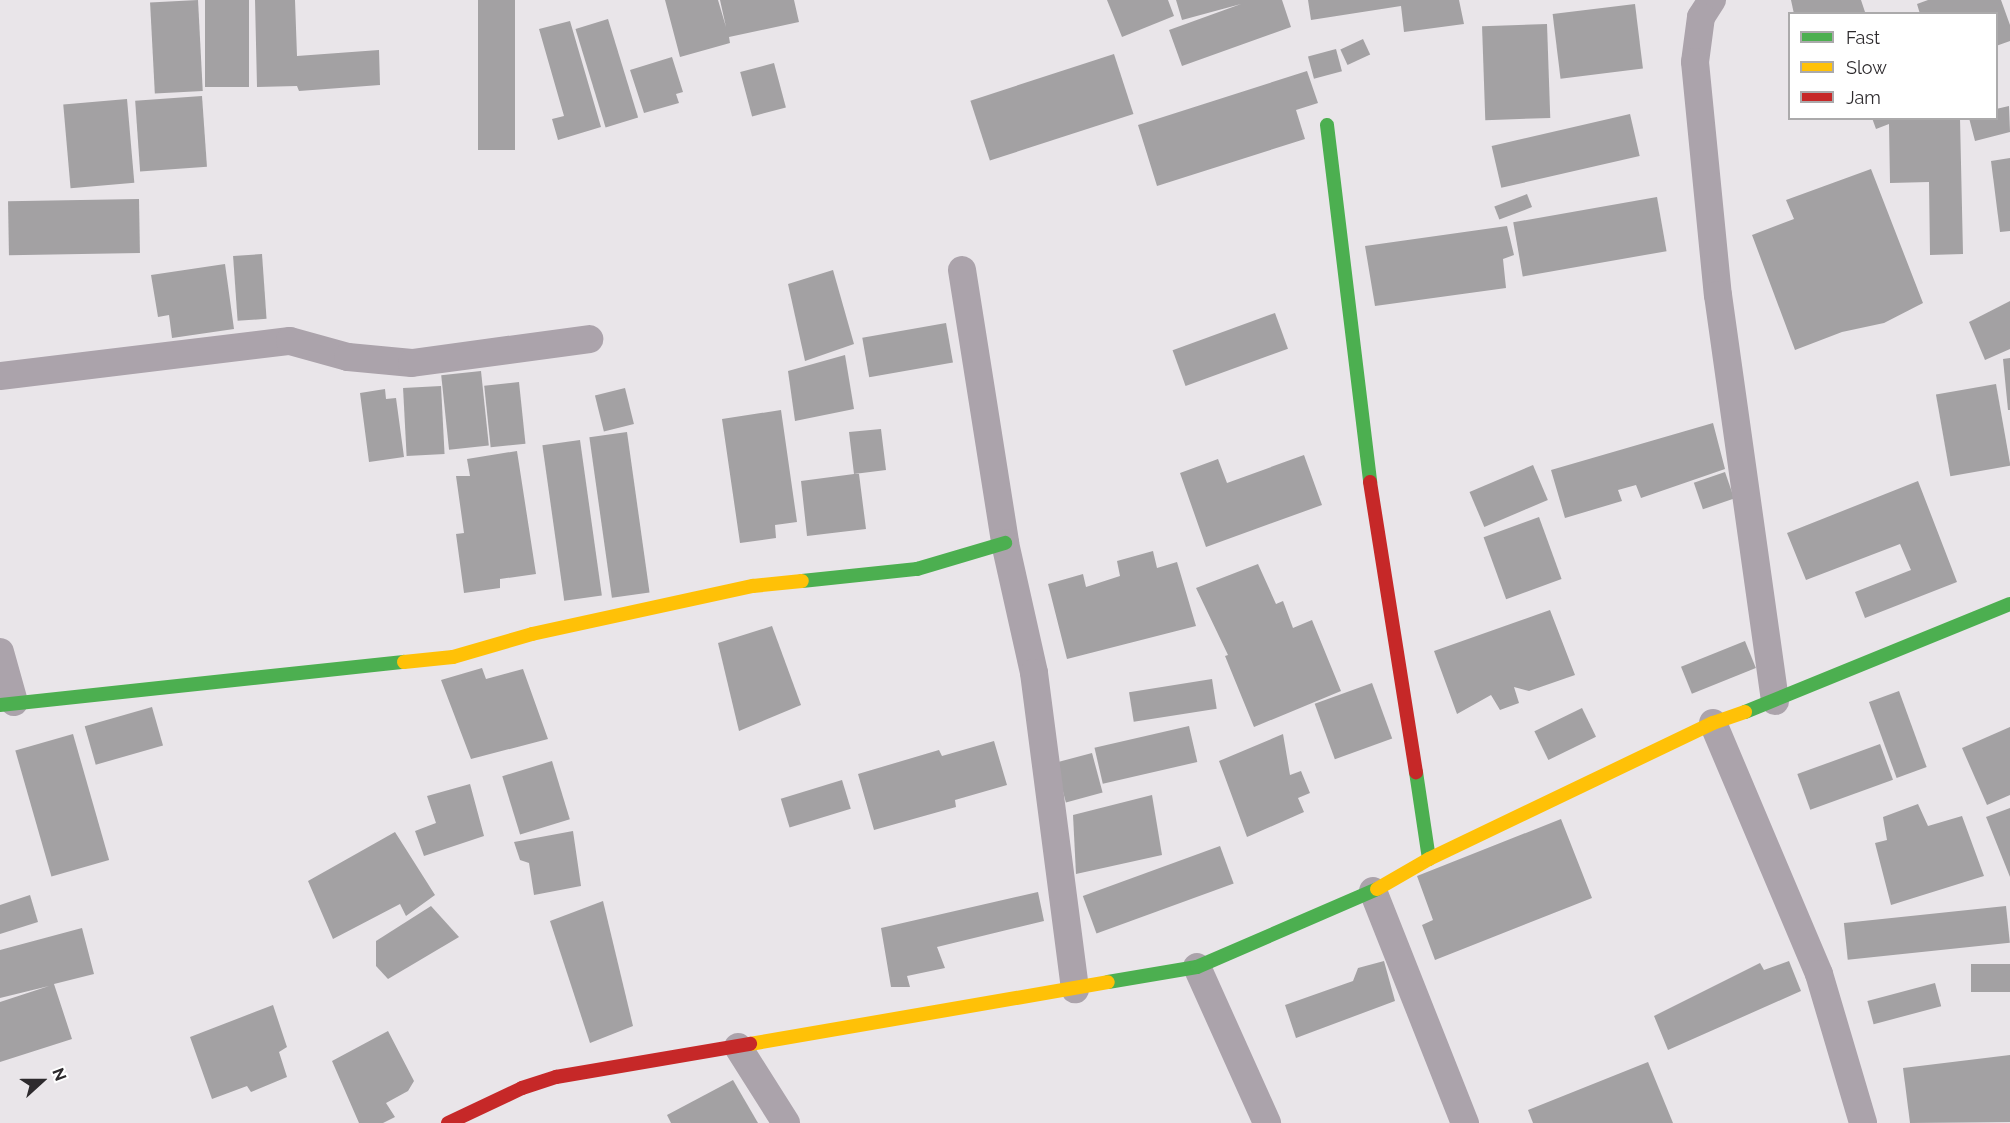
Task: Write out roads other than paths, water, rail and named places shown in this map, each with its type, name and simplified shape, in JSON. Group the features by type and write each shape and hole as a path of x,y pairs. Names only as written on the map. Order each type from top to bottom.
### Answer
{"street":[{"path":"1713,0 1701,17 1695,62 1718,295 1775,701"},
{"path":"1326,125 1371,487 1429,859"},
{"path":"962,270 1005,543 1034,673 1075,989"},
{"path":"0,376 290,341 348,357 412,363 589,339"},
{"path":"0,652 7,704 453,657 532,634 753,586 917,569 1005,543"},
{"path":"448,1123 522,1088 556,1077 1197,968 1373,891 1429,859 1713,723 1775,701 2010,604"},
{"path":"1713,723 1820,974 1863,1123"},
{"path":"1373,891 1465,1123"},
{"path":"1197,968 1267,1123"},
{"path":"738,1047 786,1123"}]}
